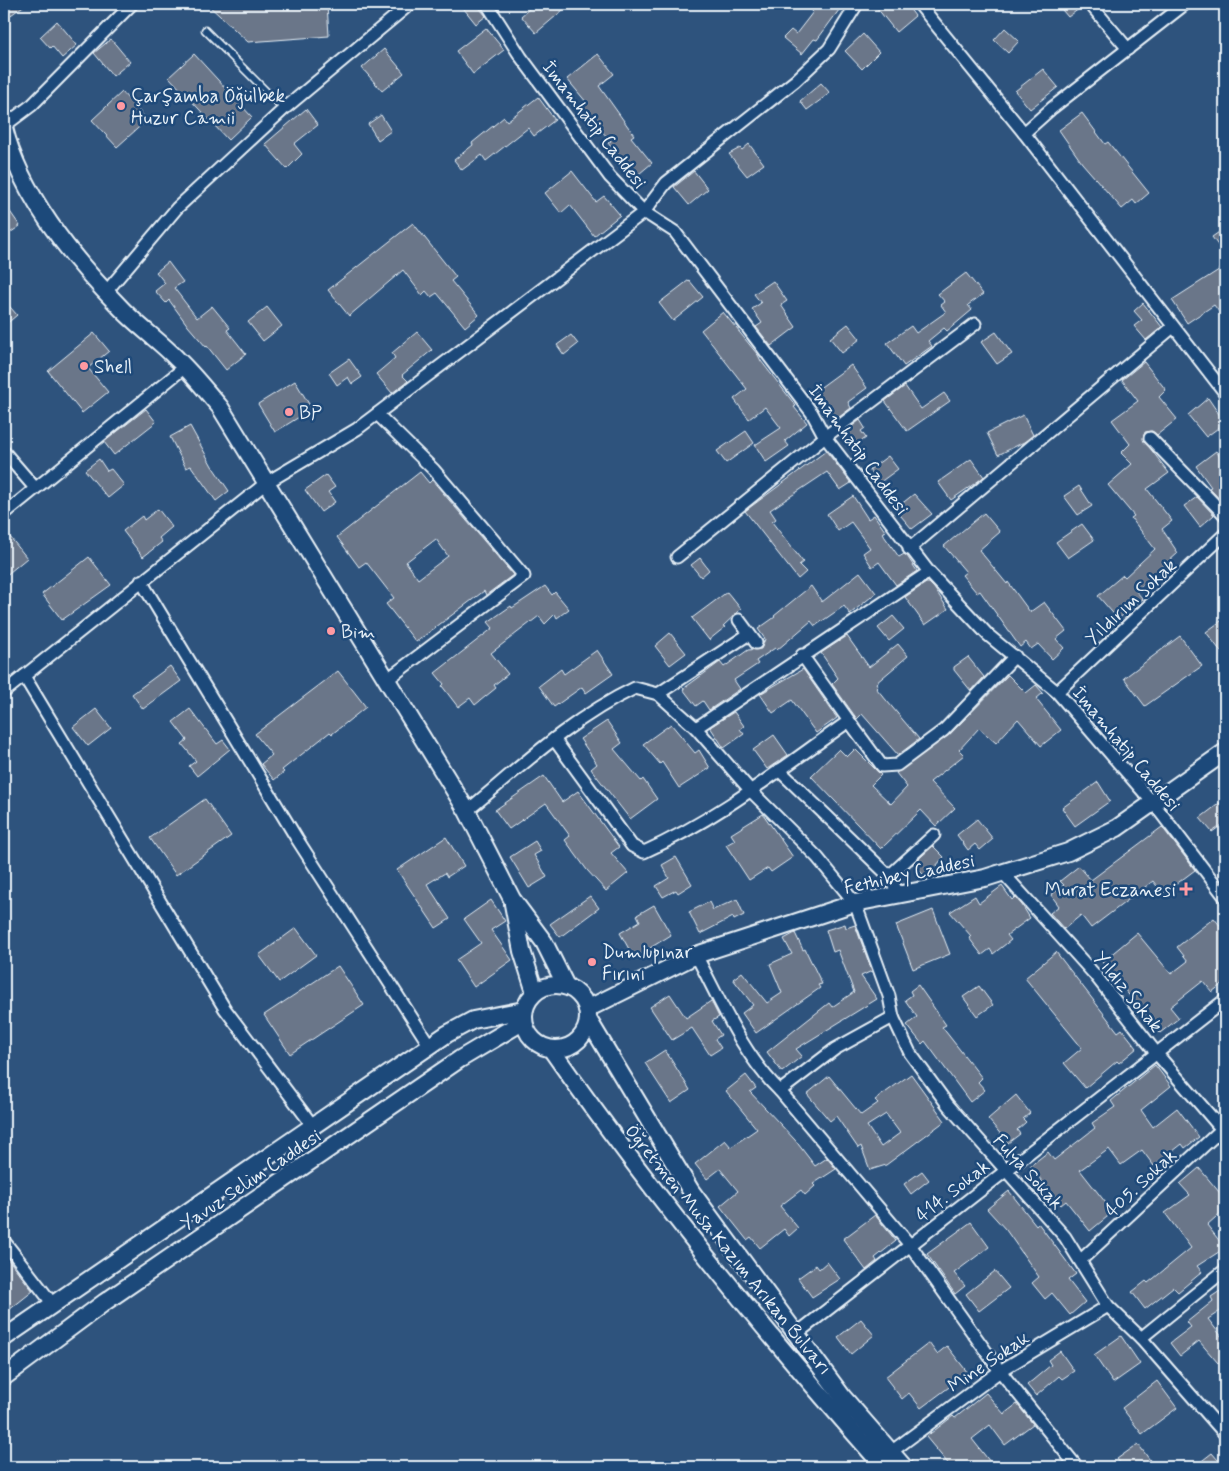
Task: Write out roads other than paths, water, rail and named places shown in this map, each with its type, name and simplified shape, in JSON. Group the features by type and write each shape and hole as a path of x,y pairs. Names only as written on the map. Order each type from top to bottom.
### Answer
{"street":[{"path":"132,4 32,105 4,127 9,149 38,206 106,292 185,367 220,407 467,811 512,899 544,942 566,986 579,995 588,1014 586,1030 576,1042 562,1049 551,1049 532,1040 526,1031 524,1015 535,992 545,987 566,986"},
{"path":"106,292 177,208 284,109 410,4"},
{"name":"İmamhatip Caddesi","path":"487,4 521,57 610,177 644,212 675,232 812,413 825,437 909,549 988,635 1057,692 1154,804 1225,896"},
{"path":"4,692 266,483 357,429 378,414 644,212 666,183 795,81 829,49 857,4"},
{"path":"919,4 1024,133 1225,393"},
{"path":"1090,4 1128,49"},
{"path":"1024,133 1185,4"},
{"path":"676,557 825,437 975,324"},
{"path":"909,549 1173,327"},
{"path":"4,514 185,367"},
{"path":"378,414 434,470 524,576 388,679"},
{"path":"1150,438 1225,515"},
{"path":"4,452 35,488"},
{"name":"Yıldırım Sokak","path":"1057,692 1224,538"},
{"path":"696,728 802,655 929,572"},
{"path":"141,581 297,839 430,1046"},
{"path":"658,694 752,638 739,620"},
{"path":"802,655 882,766 897,765 944,730 1015,656"},
{"path":"24,676 225,1009 313,1126"},
{"path":"467,811 554,739 606,701 635,688 658,694 696,728 750,790 817,857 855,903"},
{"path":"554,739 632,846 644,852 670,841 750,790 849,721"},
{"name":"Fethibey Caddesi","path":"588,1014 696,955 855,903 1004,874 1068,852 1117,828 1154,804 1225,752"},
{"path":"778,770 889,876 899,895"},
{"path":"889,876 934,835"},
{"name":"Yıldız Sokak","path":"1004,874 1095,975 1157,1054 1224,1131"},
{"path":"512,899 522,951 535,992"},
{"name":"Fulya Sokak","path":"855,903 888,996 893,1017 910,1053 948,1105 1065,1237 1108,1306 1141,1338 1225,1434"},
{"path":"696,955 744,1044 762,1073 780,1091 910,1245 1000,1370 1077,1467"},
{"name":"414. Sokak","path":"795,1335 1225,1000"},
{"name":"Öğretmen Musa Kazım Arıkan Bulvarı","path":"588,1014 691,1191 795,1335 842,1396 885,1461"},
{"name":"Yavuz Selim Caddesi","path":"4,1338 52,1303 430,1046 473,1020 524,1015"},
{"name":"Yavuz Selim Caddesi","path":"4,1377 106,1302 524,1015"},
{"path":"780,1091 835,1049 893,1017"},
{"name":"Öğretmen Musa Kazım Arıkan Bulvarı","path":"551,1049 619,1146 732,1288 885,1461 904,1467"},
{"name":"405. Sokak","path":"1081,1260 1224,1131"},
{"path":"4,1242 52,1303"},
{"path":"1141,1338 1225,1270"},
{"name":"Mine Sokak","path":"885,1461 1000,1370 1108,1306"}],"lane":[{"path":"205,30 284,109"}],"place":[{"name":"Çarşamba Öğülbek Huzur Camii","path":"121,106"},
{"name":"Shell","path":"84,366"},
{"name":"BP","path":"289,412"},
{"name":"Bim","path":"331,631"},
{"name":"Murat Eczanesi","path":"1186,889"},
{"name":"Dumlupınar Fırını","path":"592,962"}]}
